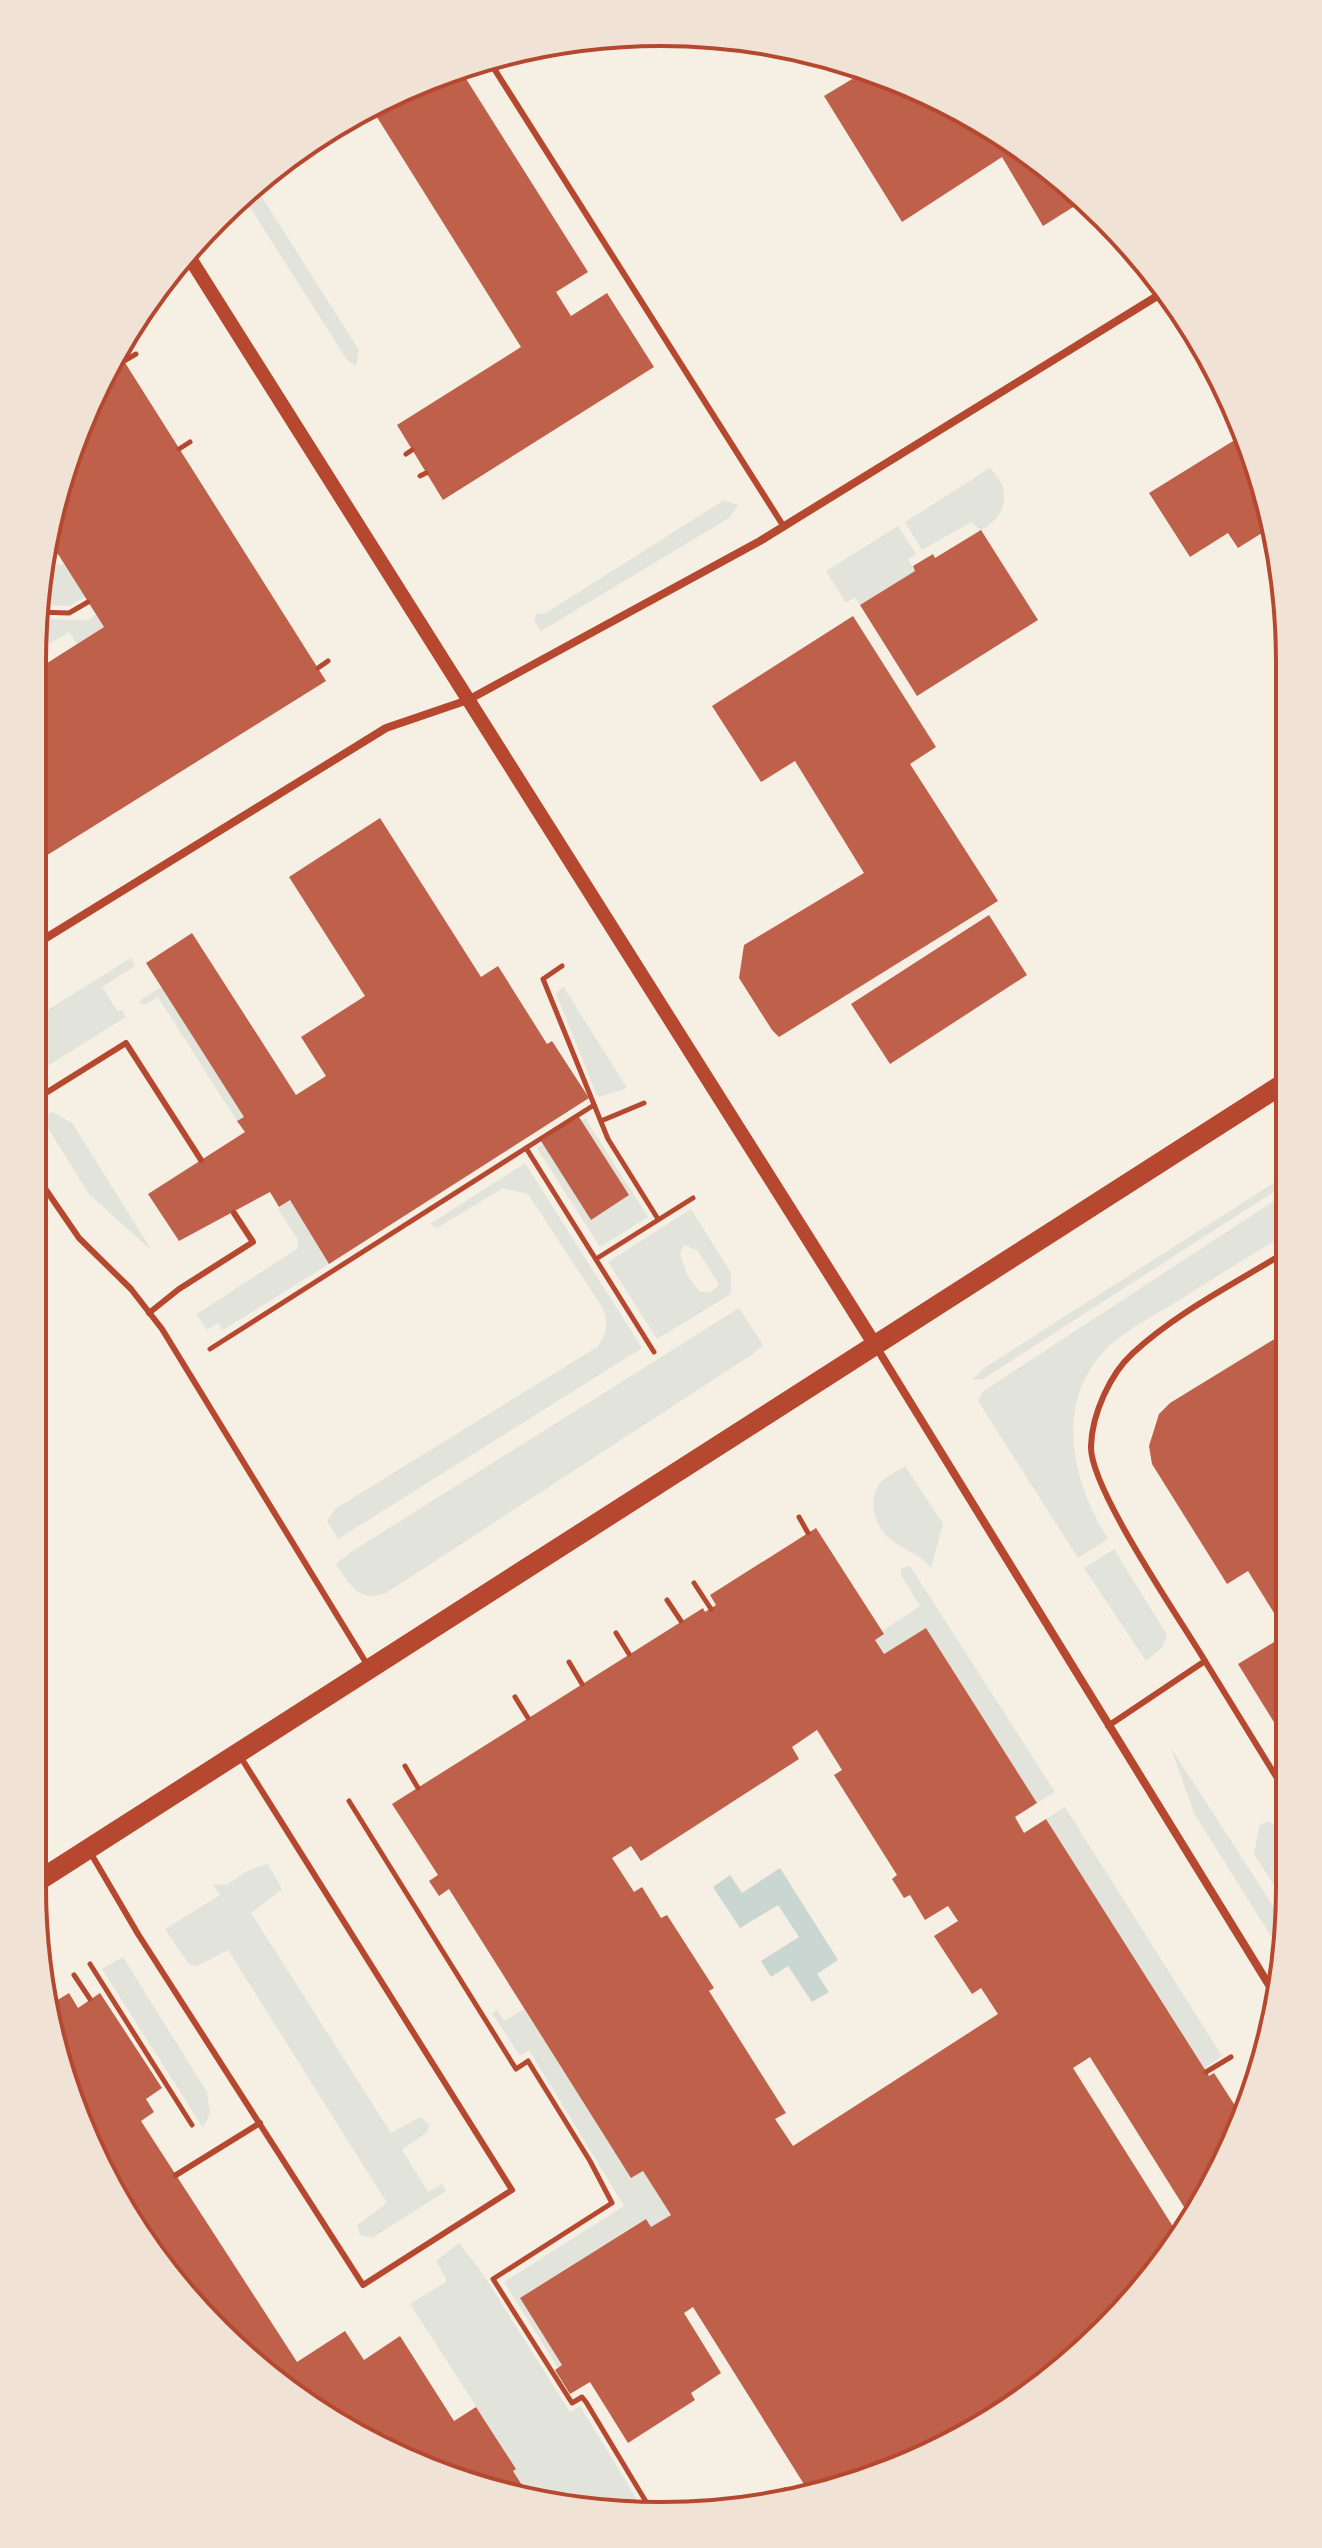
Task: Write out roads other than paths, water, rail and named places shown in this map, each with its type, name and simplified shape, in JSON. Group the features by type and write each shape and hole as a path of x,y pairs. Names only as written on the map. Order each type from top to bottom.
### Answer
{"main road":[{"path":"46,1876 1276,1088"}],"street":[{"path":"193,263 302,431 875,1345 1268,1984"},
{"path":"46,938 386,728 468,700 784,527 1156,297"}],"lane":[{"path":"495,69 784,527"},
{"path":"46,1093 126,1043 201,1160"},
{"path":"46,1190 79,1238 149,1313 207,1397 370,1669"},
{"path":"149,1313 179,1289 253,1242 234,1213"},
{"path":"1276,1258 1153,1336 1130,1355 1111,1381 1099,1409 1090,1447 1100,1487 1276,1776"},
{"path":"1108,1726 1205,1661"},
{"path":"88,1850 363,2285 512,2190 239,1753"},
{"path":"176,2175 260,2123"}]}
